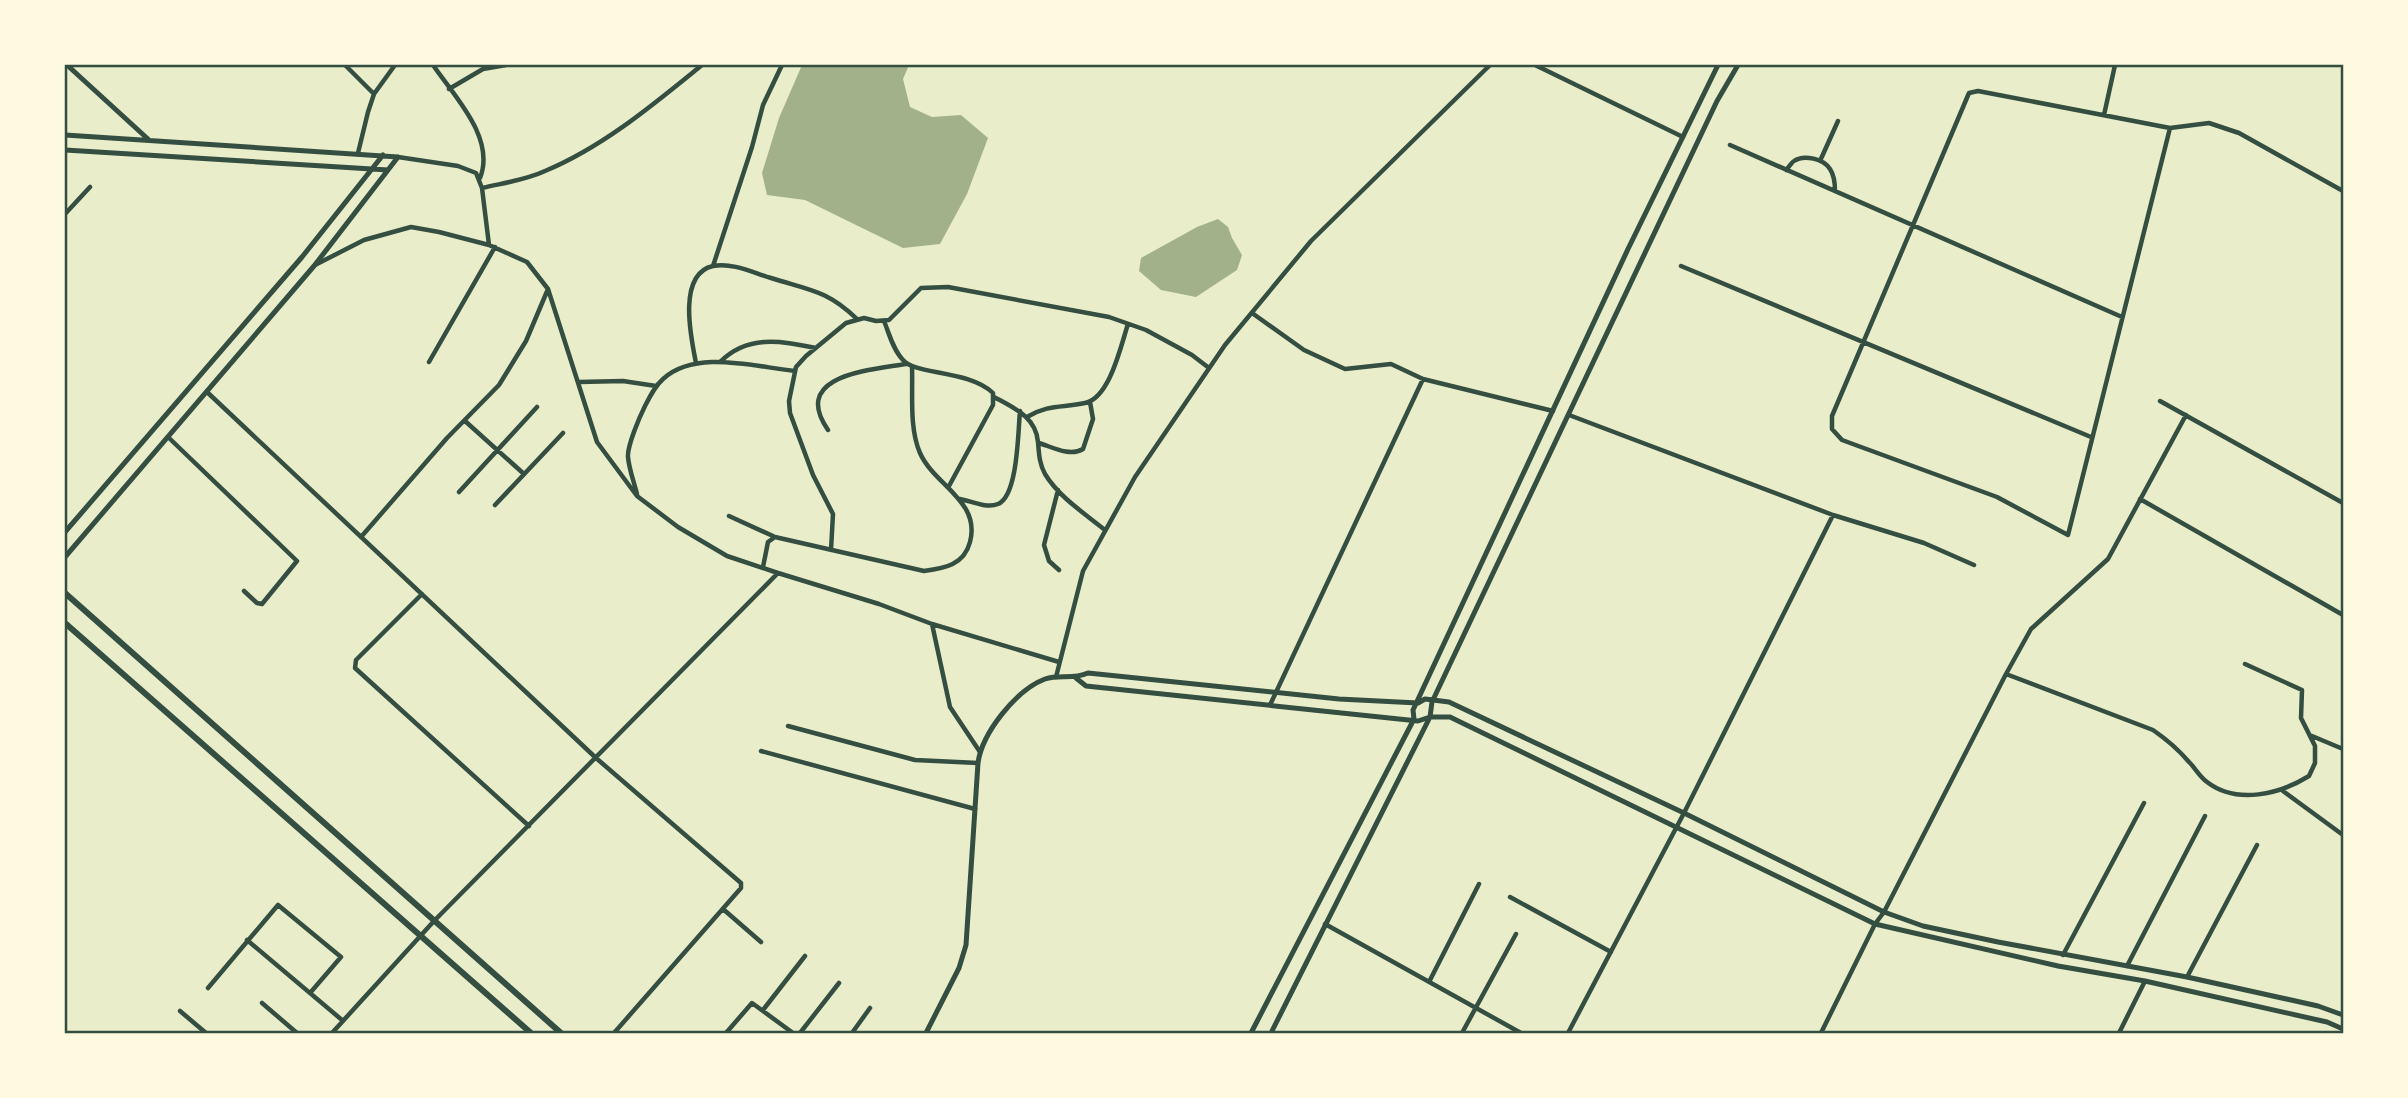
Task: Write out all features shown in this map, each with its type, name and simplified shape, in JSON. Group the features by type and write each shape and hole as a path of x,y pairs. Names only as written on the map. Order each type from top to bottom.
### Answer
{"main road":[{"path":"65,593 561,1033"},
{"path":"65,623 531,1033"}],"street":[{"path":"67,65 149,140"},
{"path":"345,65 374,94"},
{"path":"358,153 374,94 395,65"},
{"path":"429,362 492,246 480,178 485,161 481,139 433,65"},
{"path":"449,89 483,69 506,65"},
{"path":"482,188 543,172 567,161 625,124 702,65"},
{"path":"713,266 763,105 782,65"},
{"path":"1056,677 1083,571 1135,477 1224,345 1311,241 1490,65"},
{"path":"1535,65 1683,137"},
{"path":"1251,1033 1414,719 1413,710 1718,65"},
{"path":"1270,1033 1430,717 1432,702 1717,101 1738,65"},
{"path":"2104,116 2115,65"},
{"path":"2170,128 2068,535 1997,497 1842,440 1832,429 1832,416 1969,93 1978,91 2170,128 2209,122 2239,133 2343,191"},
{"path":"1820,161 1838,121"},
{"path":"65,135 383,155 458,166 469,169 480,178"},
{"path":"1730,145 2122,317"},
{"path":"65,150 388,170"},
{"path":"65,532 302,257 383,155"},
{"path":"65,557 314,266 398,158"},
{"path":"1786,170 1793,161 1804,158 1820,161 1831,170 1835,191"},
{"path":"65,214 90,187"},
{"path":"314,266 364,240 411,227 492,246 527,262 548,289 597,442 637,496 678,527 727,556 879,604 932,624 1059,662"},
{"path":"696,363 690,331 690,300 698,276 713,266 734,267 819,291 842,304 857,319"},
{"path":"1681,266 2091,437"},
{"path":"831,550 833,514 813,475 790,413 789,401 795,371 806,356 846,323 857,319 889,320 921,288 975,292 1108,317 1146,330 1175,345 1209,368"},
{"path":"361,537 499,385 538,317 548,289"},
{"path":"1252,313 1304,350 1345,369 1391,365 1423,379 1553,411"},
{"path":"729,516 775,537 924,571 948,568 960,561 967,552 973,531 972,523 959,499 949,486 930,470 919,452 909,365 898,353 884,321"},
{"path":"1027,417 1046,407 1090,402 1101,392 1109,380 1128,324"},
{"path":"720,363 733,351 763,341 782,341 816,348"},
{"path":"637,496 627,454 642,412 664,377 696,363 795,371"},
{"path":"828,430 819,417 821,395 836,379 849,374 909,365 968,378 991,390 993,405 949,486"},
{"path":"1270,705 1423,379"},
{"path":"579,382 624,381 656,386"},
{"path":"207,392 596,758 741,883 741,888 614,1033"},
{"path":"994,397 1020,411 1033,423 1039,443 1042,470 1058,490 1105,530"},
{"path":"2160,401 2343,503"},
{"path":"1039,443 1070,453 1083,449 1093,419 1090,402"},
{"path":"458,492 537,407"},
{"path":"959,499 989,506 1001,503 1006,497 1014,475 1020,411"},
{"path":"1569,415 1833,514 1924,543 1974,565"},
{"path":"1821,1033 1875,924 1884,912 2031,629 2108,559 2186,415"},
{"path":"465,421 524,474"},
{"path":"495,505 563,433"},
{"path":"168,438 298,561 262,604 257,603 244,591"},
{"path":"1058,490 1044,545 1049,561 1059,570"},
{"path":"2140,499 2343,615"},
{"path":"1568,1033 1677,827 1833,514"},
{"path":"762,566 768,542 775,537"},
{"path":"332,1033 434,920 778,573"},
{"path":"422,594 356,660 355,668 529,827"},
{"path":"932,624 950,707 979,752"},
{"path":"2006,674 2152,730 2174,745 2205,781 2219,790 2241,795 2276,793 2309,776 2315,763 2312,736 2301,718 2302,690 2245,664"},
{"path":"926,1033 964,956 979,752 986,736 1015,701 1038,682 1056,677 1076,678 1088,673 1339,699 1418,703 1425,699 1432,702 1449,702 1684,813 1884,912 1923,926 2187,978 2318,1006 2343,1014"},
{"path":"1076,678 1086,686 1418,721 1430,717 1450,718 1875,924 2327,1021 2343,1028"},
{"path":"788,726 915,761 978,763"},
{"path":"2312,736 2343,749"},
{"path":"761,751 976,809"},
{"path":"2283,790 2343,835"},
{"path":"2063,955 2144,803"},
{"path":"2127,966 2205,816"},
{"path":"2187,978 2257,845"},
{"path":"1429,982 1479,884"},
{"path":"1510,897 1611,952"},
{"path":"208,988 278,905 341,957 310,993"},
{"path":"723,909 761,942"},
{"path":"1324,923 1521,1033"},
{"path":"1462,1033 1516,934"},
{"path":"247,940 342,1020"},
{"path":"763,1010 805,956"},
{"path":"2119,1033 2145,981"},
{"path":"800,1033 839,983"},
{"path":"262,1003 297,1033"},
{"path":"726,1033 749,1004 755,1004 793,1033"},
{"path":"852,1033 870,1008"},
{"path":"180,1011 206,1033"}],"shaded area":[{"path":"802,65 909,65 903,79 910,107 932,117 961,115 988,138 967,194 940,244 903,248 805,200 767,195 762,173 779,118"},
{"path":"1218,219 1228,227 1242,255 1237,270 1196,297 1161,290 1139,271 1141,258 1197,227"}]}
